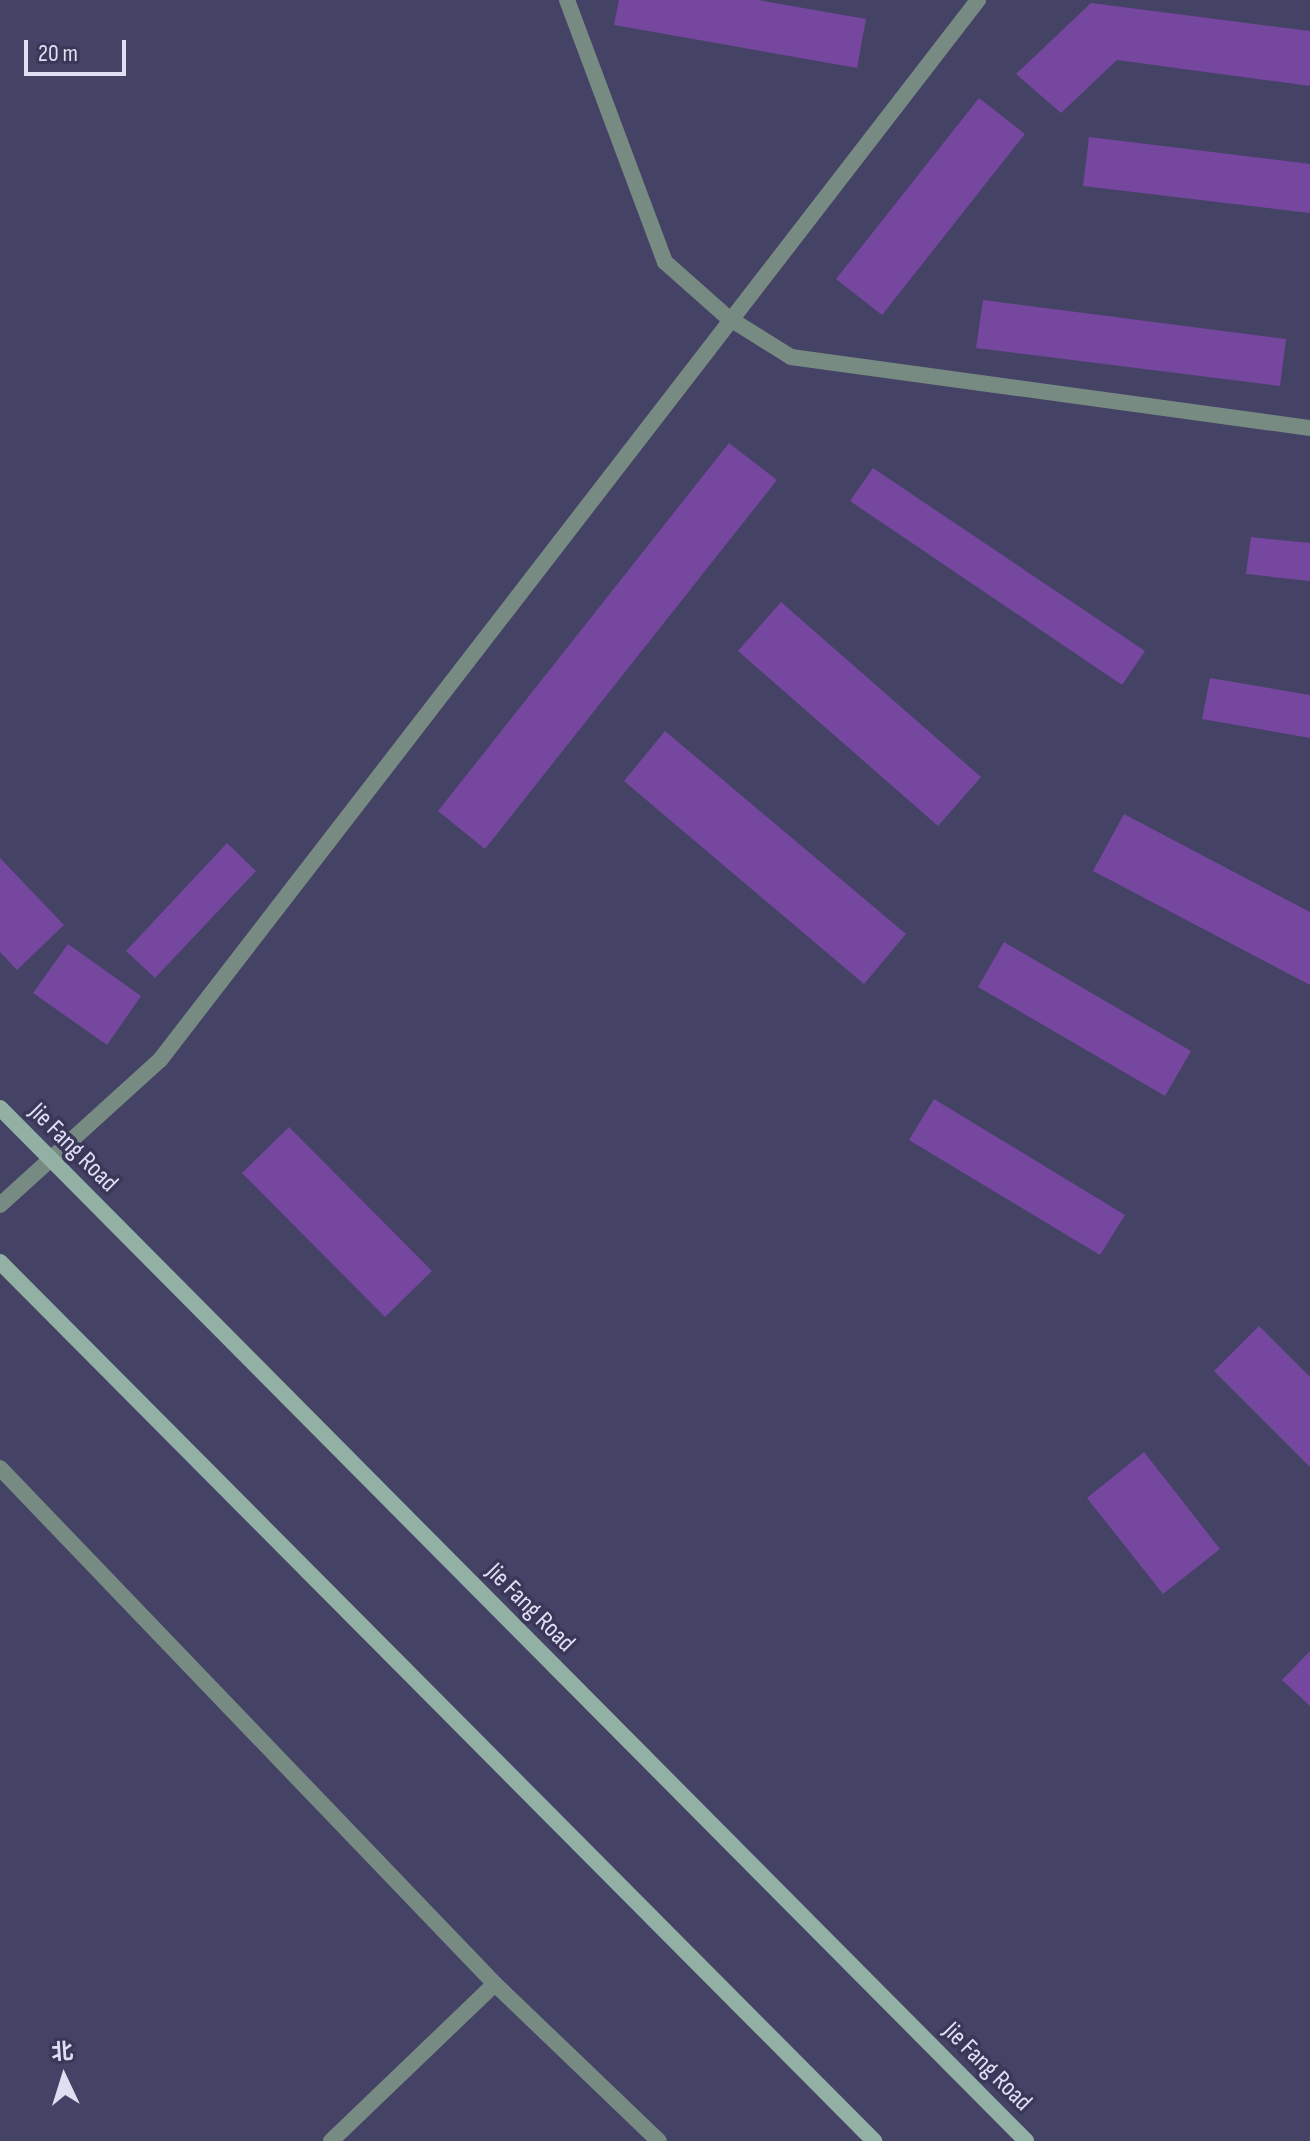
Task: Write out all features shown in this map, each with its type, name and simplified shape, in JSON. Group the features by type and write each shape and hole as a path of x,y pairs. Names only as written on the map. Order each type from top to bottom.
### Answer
{"main road":[{"name":"Jie Fang Road","path":"0,1108 1026,2141"},
{"path":"0,1262 874,2141"}],"street":[{"path":"567,0 665,262 727,317 791,357 1310,428"},
{"path":"0,1205 160,1060 727,317 978,0"},
{"path":"0,1468 495,1984 659,2141"},
{"path":"331,2141 495,1984"}],"building":[{"path":"619,0 758,0 866,19 857,68 614,25"},
{"path":"1091,3 1310,31 1310,86 1117,60 1061,113 1016,74"},
{"path":"979,98 1025,134 882,315 836,279"},
{"path":"1089,137 1310,164 1310,213 1083,186"},
{"path":"983,300 1286,339 1280,386 976,348"},
{"path":"729,443 777,480 485,849 438,811"},
{"path":"873,468 1145,651 1122,685 850,501"},
{"path":"1251,537 1310,543 1310,581 1246,574"},
{"path":"781,602 981,777 938,826 738,651"},
{"path":"1210,678 1310,695 1310,738 1202,719"},
{"path":"665,731 906,934 864,984 624,781"},
{"path":"1124,814 1310,912 1310,985 1093,871"},
{"path":"227,843 256,871 155,978 126,951"},
{"path":"0,858 64,925 17,970 0,952"},
{"path":"1004,942 1191,1051 1165,1096 978,987"},
{"path":"68,944 141,996 107,1045 33,993"},
{"path":"934,1099 1125,1215 1100,1255 909,1140"},
{"path":"289,1127 432,1271 385,1317 242,1173"},
{"path":"1259,1326 1310,1377 1310,1467 1214,1371"},
{"path":"1144,1452 1220,1549 1163,1594 1087,1498"},
{"path":"1310,1651 1310,1706 1282,1680"}]}
